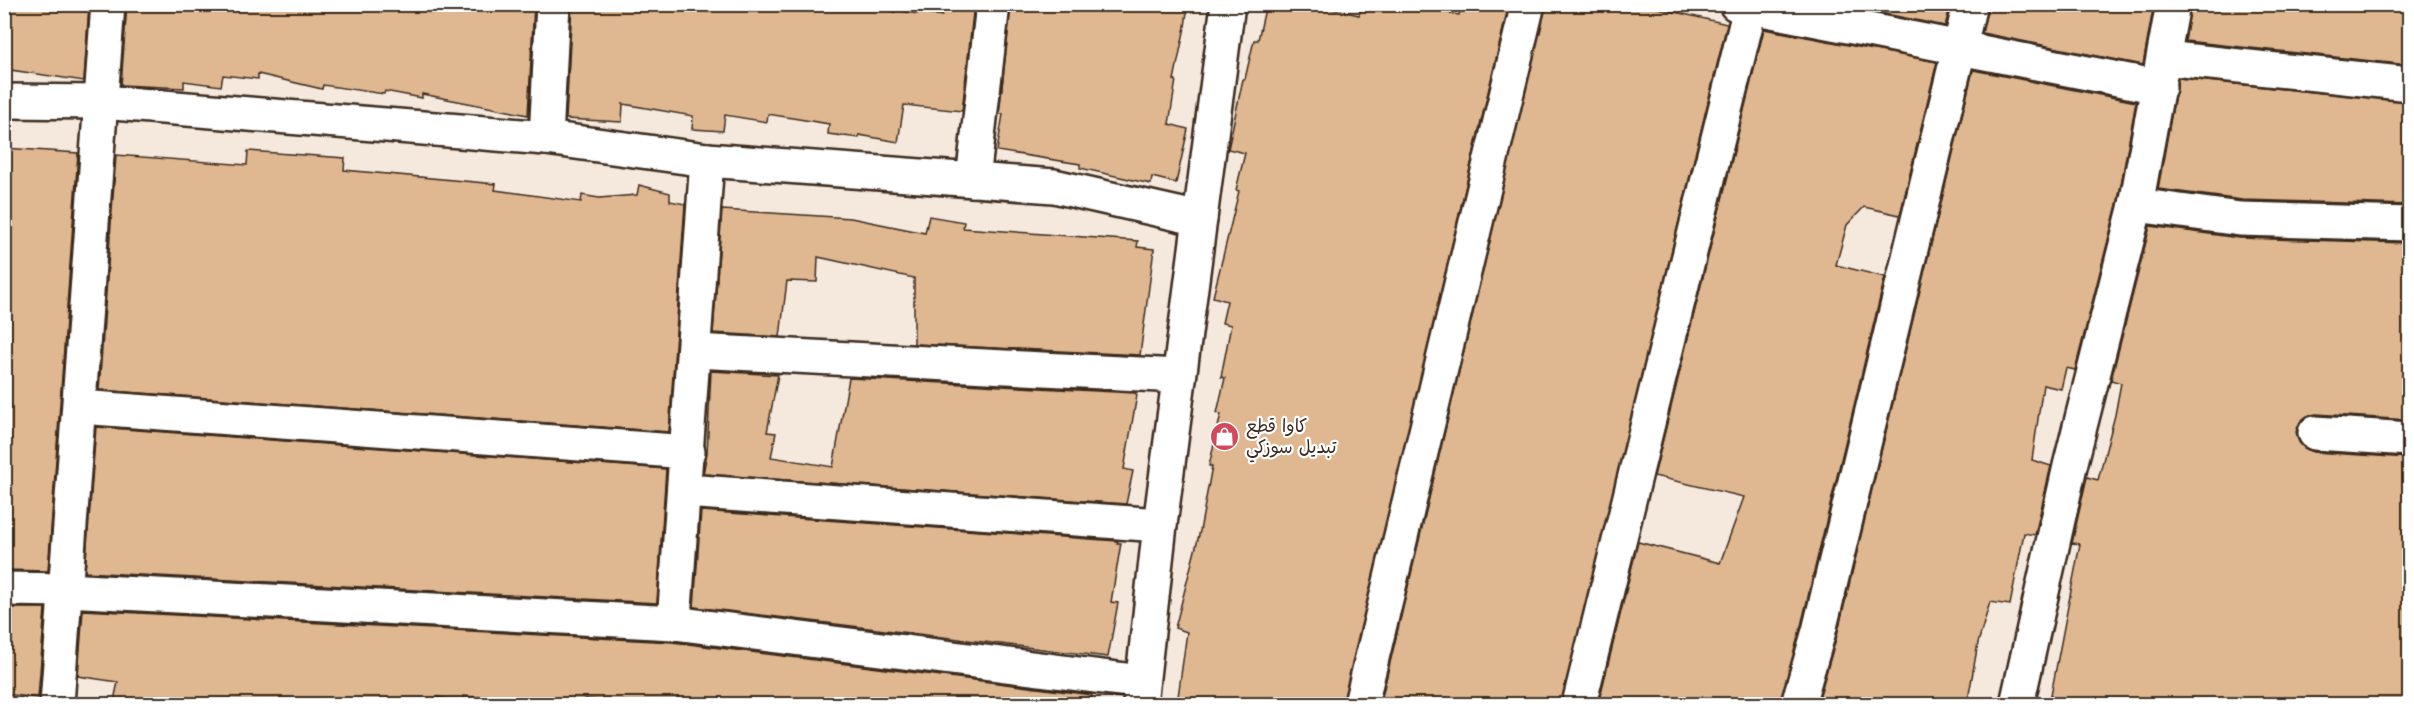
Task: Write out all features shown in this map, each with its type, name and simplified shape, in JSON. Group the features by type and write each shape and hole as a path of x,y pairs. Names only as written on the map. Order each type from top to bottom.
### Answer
{"street":[{"path":"57,705 108,4"},
{"path":"546,138 553,4"},
{"path":"973,180 993,4"},
{"path":"4,589 66,590 674,623 1141,693 1160,525 1228,4"},
{"path":"1361,705 1528,4"},
{"path":"1798,705 1820,631 1970,4"},
{"path":"2017,705 2070,466 2136,205 2173,4"},
{"path":"1580,705 1746,5 1961,48 2162,72 2409,84"},
{"path":"4,101 101,102 546,138 707,160 1054,186 1200,219"},
{"path":"674,623 688,452 707,160"},
{"path":"2136,205 2240,219 2409,224"},
{"path":"695,351 1179,376"},
{"path":"80,407 688,452"},
{"path":"2315,433 2409,439"},
{"path":"685,491 1160,525"}],"building":[{"path":"4,4 89,4 84,81 4,69"},
{"path":"127,4 534,4 528,115 422,94 422,98 385,91 384,94 323,85 322,89 258,74 258,79 223,75 221,86 184,81 184,88 121,85"},
{"path":"572,4 871,4 895,12 896,10 917,14 918,11 942,16 943,4 974,4 962,111 904,105 898,142 859,135 859,138 828,134 829,124 768,114 767,122 725,115 723,131 692,129 693,116 623,104 622,122 566,119"},
{"path":"1011,4 1188,4 1174,80 1176,80 1169,124 1188,129 1176,183 1152,177 1151,184 1080,168 1080,164 997,151 1003,114 999,114"},
{"path":"1266,4 1312,4 1359,15 1362,4 1400,4 1459,15 1462,4 1509,4 1343,705 1200,705 1201,700 1178,697 1187,632 1175,628 1200,531 1212,466 1209,466 1221,414 1217,413 1225,378 1221,377 1231,325 1222,323 1227,301 1213,297 1239,191 1236,190 1245,153 1228,149 1243,79 1245,79 1254,40 1258,40"},
{"path":"1546,4 1641,4 1727,24 1561,705 1380,705"},
{"path":"1836,4 1951,4 1945,26"},
{"path":"1988,4 2154,4 2143,65 1982,33"},
{"path":"2191,4 2409,4 2409,65 2185,41"},
{"path":"1764,29 1937,62 1900,215 1864,207 1847,225 1836,265 1885,277 1801,626 1780,705 1598,705 1638,542 1720,563 1744,497 1654,476"},
{"path":"1973,70 2136,102 2118,201 2075,370 2066,368 2061,389 2043,385 2032,460 2051,466 2035,535 2024,533 2010,605 1990,602 1978,643 1968,700 1964,699 1963,705 1817,705 1837,635"},
{"path":"2178,78 2409,102 2409,205 2242,200 2158,189"},
{"path":"4,148 78,153 48,571 4,570"},
{"path":"248,151 345,158 344,170 496,184 495,190 581,202 582,195 599,198 637,195 639,185 670,193 670,201 685,204 669,432 99,390 116,155 247,165"},
{"path":"722,210 851,218 925,233 929,216 964,222 963,228 1138,241 1137,247 1154,249 1140,355 914,344 914,278 818,257 817,282 787,281 780,337 713,333"},
{"path":"2150,226 2239,238 2409,243 2409,420 2316,414 2307,416 2300,422 2296,432 2304,448 2313,452 2409,458 2409,705 2049,705 2080,544 2072,543 2087,477 2098,480 2115,415 2121,383 2111,380"},
{"path":"711,371 778,375 767,432 776,433 771,457 833,467 849,378 1135,393 1137,395 1124,469 1133,471 1126,504 703,474 707,453"},
{"path":"96,427 666,469 657,603 85,572"},
{"path":"701,511 1118,541 1117,543 1121,543 1111,602 1118,603 1108,657 694,607"},
{"path":"4,608 45,608 38,698 4,694"},
{"path":"83,610 672,642 1092,695 1090,705 685,705 585,699 585,702 546,700 546,703 463,696 462,702 438,697 438,705 113,705 118,682 78,676"}],"place":[{"name":"كاوا قطع تبديل سوزكي","path":"1225,436"}]}
